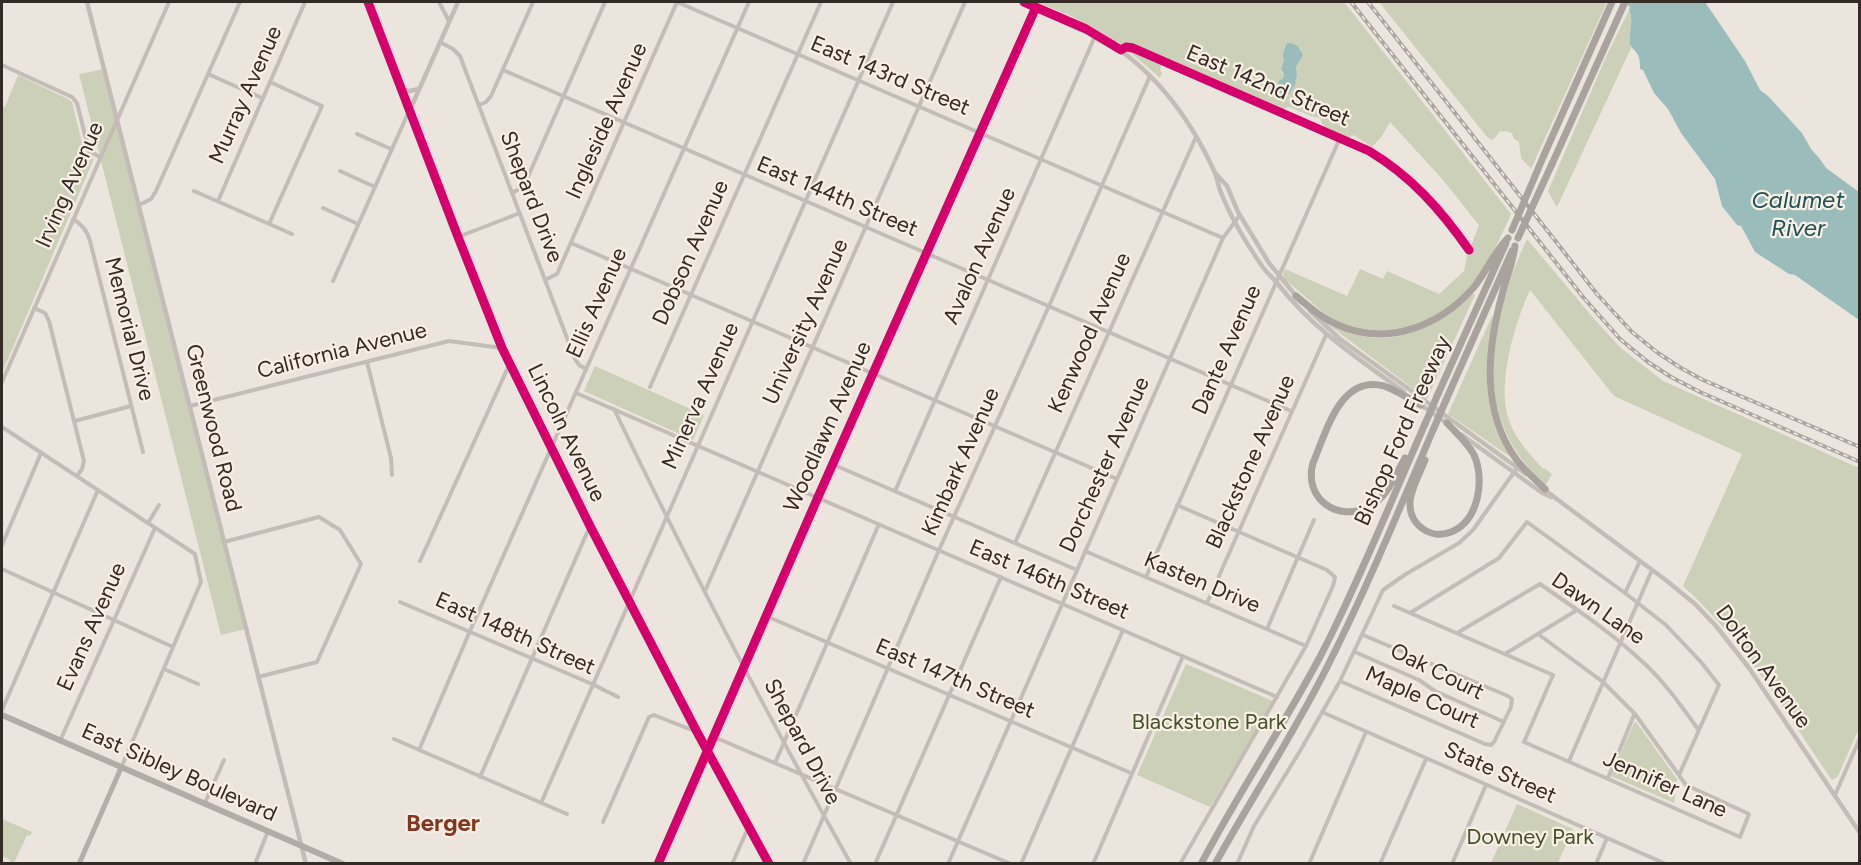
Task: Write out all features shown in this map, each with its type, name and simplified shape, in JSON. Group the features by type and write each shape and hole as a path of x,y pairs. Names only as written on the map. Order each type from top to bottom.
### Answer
{"highway":[{"name":"Bishop Ford Freeway","path":"1201,864 1304,687 1344,607 1612,2"},
{"name":"Bishop Ford Freeway","path":"1215,864 1287,743 1344,633 1516,242 1625,2"},
{"path":"1296,296 1326,318 1350,329 1382,334 1413,330 1438,318 1466,296 1485,273 1498,248 1508,238"},
{"path":"1516,242 1492,344 1489,382 1492,405 1509,448 1518,461 1545,489"},
{"path":"1421,405 1381,385 1365,385 1350,392 1337,408 1312,468 1313,486 1319,497 1325,504 1341,512 1361,510 1371,506 1390,487 1421,433"},
{"path":"1431,434 1427,453 1410,501 1410,511 1414,521 1422,530 1442,535 1459,528 1464,522 1476,502 1480,489 1479,472 1474,455 1447,423"}],"main road":[{"name":"East Sibley Boulevard","path":"2,712 60,741 343,864"},
{"path":"79,864 121,768"}],"street":[{"name":"Greenwood Road","path":"87,2 306,864"},
{"name":"Irving Avenue","path":"2,382 169,2"},
{"path":"140,205 151,199 156,191 240,2"},
{"name":"Murray Avenue","path":"218,201 305,2"},
{"name":"Lincoln Avenue","path":"368,2 502,348 697,732 769,864"},
{"path":"439,2 449,21"},
{"path":"333,282 458,2"},
{"path":"479,105 489,100 533,2"},
{"path":"512,193 524,184 605,2"},
{"name":"East 143rd Street","path":"677,2 1223,238"},
{"name":"Ingleside Avenue","path":"545,280 557,274 677,2"},
{"name":"Ellis Avenue","path":"419,750 749,2"},
{"name":"Dobson Avenue","path":"650,387 821,2"},
{"name":"Minerva Avenue","path":"541,803 893,2"},
{"name":"University Avenue","path":"705,591 965,2"},
{"name":"East 142nd Street","path":"1024,2 1096,34 1121,50 1126,47 1134,48 1376,156 1410,180 1444,215 1469,250"},
{"name":"Woodlawn Avenue","path":"658,864 832,464 1036,7"},
{"name":"Avalon Avenue","path":"895,491 1096,34"},
{"name":"Shepard Drive","path":"440,42 460,56 575,359 586,369"},
{"path":"1121,50 1174,101 1216,174 1227,186 1240,215 1277,279"},
{"path":"2,64 72,97 77,103 89,151 100,158"},
{"name":"East 144th Street","path":"503,70 1291,411"},
{"path":"208,74 262,99"},
{"name":"Kimbark Avenue","path":"803,864 939,550 1150,76"},
{"path":"269,224 322,105 270,82"},
{"path":"402,90 419,89"},
{"path":"357,134 391,150"},
{"name":"Kenwood Avenue","path":"1015,543 1196,136"},
{"name":"Dante Avenue","path":"1146,577 1340,138"},
{"path":"340,171 375,187"},
{"path":"1216,174 1219,189 1235,221 1263,267 1277,279"},
{"path":"194,191 292,234"},
{"path":"323,208 358,224"},
{"path":"458,237 520,213"},
{"name":"Dorchester Avenue","path":"948,864 1223,238 1240,215"},
{"name":"Memorial Drive","path":"73,219 82,225 90,241 143,452"},
{"path":"571,243 1117,479"},
{"name":"Dolton Avenue","path":"1277,279 1340,339 1516,470 1541,492 1558,500"},
{"name":"Dolton Avenue","path":"1277,279 1299,310 1326,335 1421,405 1545,489 1695,604 1726,637 1860,833"},
{"path":"34,308 45,313 49,321 75,421 84,461 77,476"},
{"name":"Blackstone Avenue","path":"1207,603 1326,335"},
{"name":"California Avenue","path":"190,406 450,341 502,348"},
{"path":"368,362 391,458 392,476"},
{"path":"420,561 510,363"},
{"name":"East 146th Street","path":"576,393 1277,697"},
{"path":"75,421 131,406"},
{"name":"Shepard Drive","path":"613,409 743,668 852,864"},
{"path":"2,427 195,554 201,582 121,768"},
{"path":"2,545 41,453"},
{"path":"832,464 1077,570"},
{"path":"1237,864 1254,826 1340,681 1383,590 1459,543 1473,530 1516,470"},
{"path":"2,712 98,490"},
{"path":"148,523 159,505"},
{"path":"1177,505 1327,570 1335,577 1306,646 1180,864"},
{"path":"224,542 319,517 340,530 361,564 317,662 258,677"},
{"path":"1267,629 1314,520"},
{"name":"Jennifer Lane","path":"1394,606 1553,675 1524,742 1740,837 1749,814 1686,785 1679,776 1719,685 1666,625 1626,593 1527,522 1499,558 1410,612"},
{"path":"775,763 879,524"},
{"path":"480,777 590,525"},
{"name":"Evans Avenue","path":"60,741 155,528"},
{"name":"Kasten Drive","path":"1085,551 1306,646"},
{"path":"1626,593 1640,561"},
{"path":"2,569 173,647"},
{"path":"1569,761 1652,569"},
{"path":"875,864 1001,577"},
{"name":"Dawn Lane","path":"1457,633 1540,584 1620,642 1648,666 1673,694 1699,730"},
{"name":"East 148th Street","path":"400,602 531,657 618,697"},
{"path":"1505,654 1577,610"},
{"name":"East 147th Street","path":"766,616 1131,773"},
{"path":"1021,864 1123,630"},
{"path":"1538,634 1603,682 1635,714 1679,776"},
{"path":"1363,635 1456,672 1508,696 1512,699 1511,707 1504,722"},
{"name":"Oak Court","path":"1355,651 1504,722"},
{"path":"1093,864 1183,656"},
{"path":"164,669 198,684"},
{"name":"Maple Court","path":"1340,681 1485,744 1491,745 1494,742 1504,722"},
{"name":"State Street","path":"1322,712 1666,864"},
{"path":"1608,778 1635,714"},
{"path":"603,822 647,720 654,716 697,732"},
{"path":"1309,864 1366,732"},
{"path":"714,737 1011,864"},
{"path":"1834,796 1860,738"},
{"path":"394,739 567,814"},
{"path":"1380,864 1426,759"},
{"path":"204,804 224,760"},
{"path":"1452,864 1486,785"},
{"path":"732,864 749,826"},
{"path":"255,864 268,831"},
{"path":"1596,864 1607,838"}],"green space":[{"path":"1037,2 1344,2 1511,214 1486,264 1476,279 1449,306 1417,324 1399,330 1381,331 1362,330 1335,320 1285,280 1283,274 1285,269 1347,296 1360,269 1383,279 1387,271 1439,294 1464,271 1479,225 1443,180 1390,122 1372,147 1353,135 1349,138 1332,131 1324,126 1320,118 1287,107 1283,110 1131,45 1122,45 1073,17","holes":["1295,45 1301,49 1303,55 1296,67 1297,75 1280,80 1284,75 1281,72 1284,46"]},
{"path":"1379,2 1607,2 1531,169 1521,158 1519,142 1511,133 1500,131 1493,140 1488,138"},
{"path":"1629,10 1632,23 1631,48 1557,207 1548,191"},
{"path":"1131,50 1162,63 1160,78 1130,52"},
{"path":"104,69 246,629 221,635 79,74"},
{"path":"18,75 72,102 84,151 93,161 2,373 2,105 5,107"},
{"path":"1527,239 1622,349 1663,381 1859,468 1859,728 1838,776 1832,780 1745,654 1726,630 1683,586 1742,454 1614,396 1530,290 1513,336 1509,354 1505,389 1506,406 1509,420 1519,440 1543,469 1552,474 1547,483 1544,484 1541,481 1518,454 1503,425 1495,395 1493,364 1496,332 1503,300"},
{"path":"1473,293 1475,295 1427,399 1325,322 1369,337 1401,336 1417,331 1447,315"},
{"path":"1492,316 1487,388 1494,423 1509,456 1448,414"},
{"path":"595,366 704,415 693,440 584,391"},
{"name":"Blackstone Park","path":"1186,664 1273,701 1210,807 1137,775"},
{"path":"1636,722 1677,779 1674,803 1611,776"},
{"name":"Downey Park","path":"1517,804 1573,829 1558,863 1491,863"},
{"path":"2,819 32,832 30,836 27,835 14,863 9,863 10,860 2,856"}],"water":[{"name":"Calumet River","path":"1624,2 1705,2 1745,61 1760,90 1802,133 1826,168 1859,192 1859,320 1795,275 1789,274 1755,252 1741,226 1737,225 1722,206 1715,179 1681,133 1668,109 1654,93 1643,70 1640,69 1639,57 1630,43 1630,7"},
{"path":"1288,43 1297,46 1303,55 1296,67 1295,85 1289,94 1285,95 1277,91 1277,86 1284,75 1281,69 1284,49"}],"railway":[{"path":"1351,2 1583,297 1620,339 1648,362 1700,392 1860,462"},
{"path":"1368,2 1597,294 1632,332 1658,353 1703,380 1860,447"}],"cycle path":[{"path":"368,2 502,348 590,526 697,732 769,864"},
{"path":"1024,2 1086,29 1121,50 1126,47 1133,48 1369,151 1412,183 1447,221 1469,250"},
{"path":"658,864 1036,7"}],"district":[{"name":"Berger","path":"443,824"}]}
